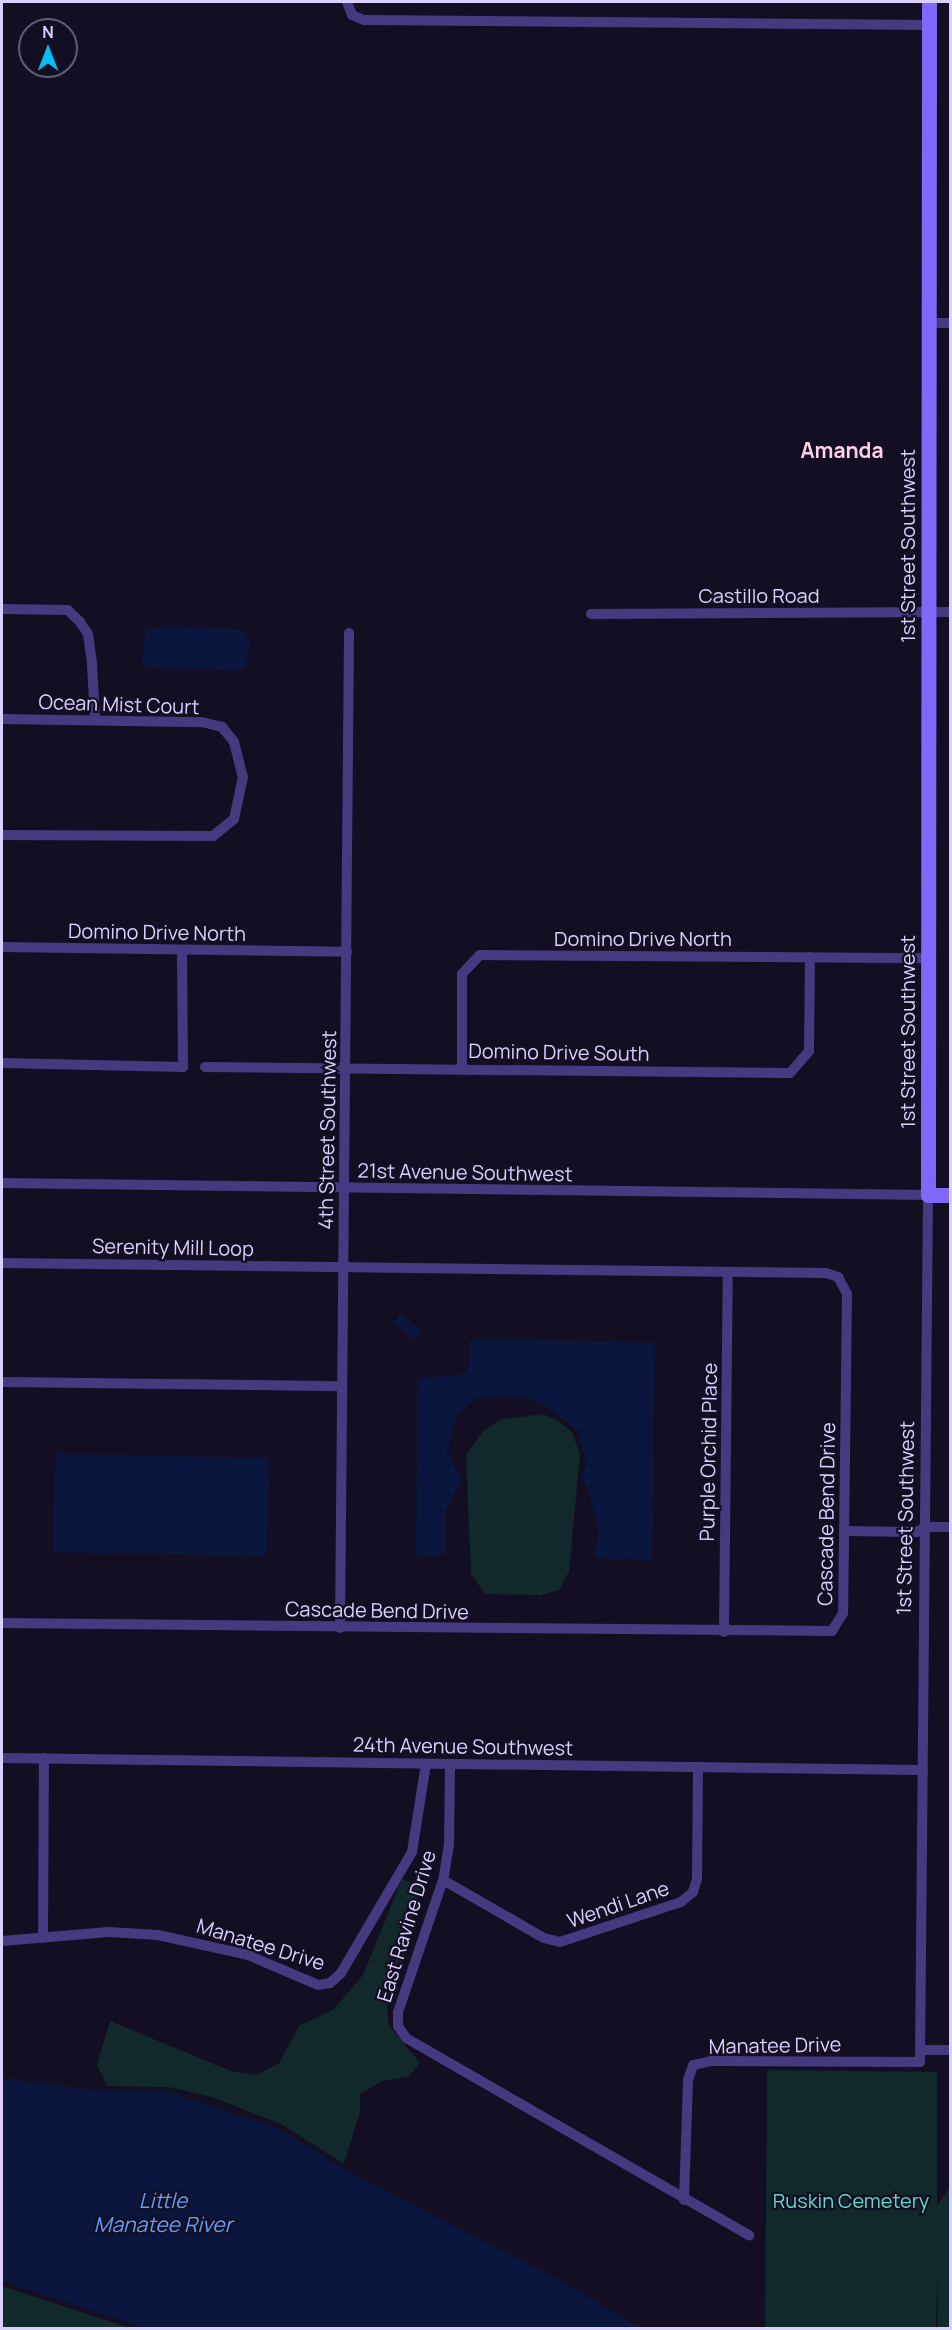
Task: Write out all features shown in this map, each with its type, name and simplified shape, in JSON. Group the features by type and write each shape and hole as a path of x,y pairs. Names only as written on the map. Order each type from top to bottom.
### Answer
{"street":[{"path":"347,2 352,15 364,20 929,25"},
{"name":"1st Street Southwest","path":"920,2062 922,2050 928,1195 930,2"},
{"path":"928,323 951,322"},
{"path":"2,609 68,610 88,634 95,719"},
{"name":"Castillo Road","path":"591,614 951,612"},
{"name":"4th Street Southwest","path":"340,1628 347,1068 349,633"},
{"name":"Ocean Mist Court","path":"2,719 202,722 222,728 234,742 243,777 234,819 213,836 2,835"},
{"name":"Domino Drive North","path":"2,947 347,952"},
{"path":"2,1063 183,1067 182,950"},
{"name":"Domino Drive North","path":"462,1070 462,974 480,955 928,958"},
{"name":"Domino Drive South","path":"205,1067 790,1073 809,1051 810,957"},
{"name":"21st Avenue Southwest","path":"2,1183 928,1195"},
{"path":"928,1195 951,1195"},
{"name":"Serenity Mill Loop","path":"2,1263 343,1268"},
{"name":"Cascade Bend Drive","path":"2,1623 724,1632 832,1631 843,1613 844,1284 826,1273 343,1268"},
{"name":"Purple Orchid Place","path":"724,1632 728,1272"},
{"path":"2,1382 342,1386"},
{"path":"844,1531 917,1532 925,1527 951,1527"},
{"name":"24th Avenue Southwest","path":"2,1758 923,1770"},
{"path":"43,1938 44,1758"},
{"name":"Manatee Drive","path":"2,1941 109,1932 158,1935 248,1955 318,1985 330,1983 341,1974 412,1852 426,1764"},
{"name":"East Ravine Drive","path":"450,1764 449,1844 443,1880 398,2012 398,2026 406,2038 684,2200"},
{"name":"Wendi Lane","path":"443,1880 544,1938 560,1942 681,1902 693,1892 696,1879 698,1767"},
{"path":"922,2050 951,2050"},
{"name":"Manatee Drive","path":"684,2200 688,2080 693,2066 711,2061 920,2062"},
{"path":"684,2200 749,2235"}],"green space":[{"path":"542,1414 557,1420 572,1432 580,1454 569,1572 559,1590 541,1595 485,1594 471,1574 466,1455 483,1431 500,1420"},
{"path":"402,1879 421,1886 399,1976 387,2006 389,2026 420,2063 408,2077 382,2081 360,2094 360,2112 344,2164 281,2124 212,2097 169,2087 107,2086 97,2065 110,2021 231,2071 257,2075 279,2063 300,2025 333,2010 363,1975"},
{"name":"Ruskin Cemetery","path":"767,2070 937,2072 937,2206 950,2187 950,2328 938,2328 937,2278 936,2328 765,2328"},
{"path":"2,2286 130,2328 2,2328"}],"water":[{"path":"179,627 242,630 250,641 246,667 237,671 146,667 142,661 145,629"},
{"path":"401,1313 422,1331 414,1340 393,1322"},
{"path":"471,1339 655,1343 652,1561 594,1558 599,1533 589,1491 581,1479 586,1464 578,1431 545,1405 530,1398 498,1396 478,1398 458,1412 447,1450 461,1480 446,1511 446,1554 420,1556 416,1553 417,1378 462,1375 468,1370"},
{"path":"55,1454 269,1458 267,1556 53,1552"},
{"name":"Little Manatee River","path":"2,2078 92,2090 169,2092 279,2129 341,2167 569,2285 641,2328 145,2328 2,2281"}],"district":[{"name":"Amanda","path":"842,450"}]}
